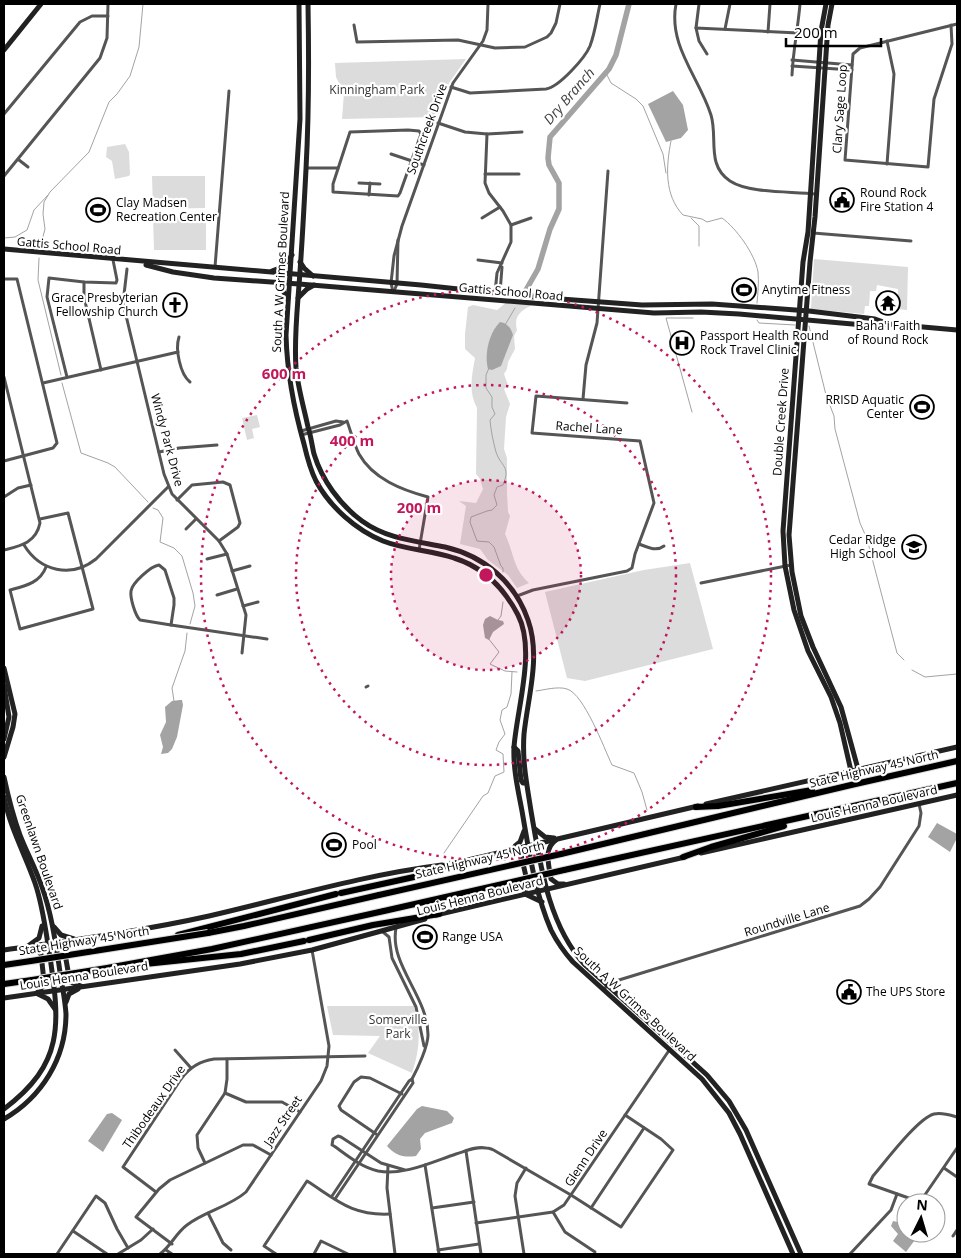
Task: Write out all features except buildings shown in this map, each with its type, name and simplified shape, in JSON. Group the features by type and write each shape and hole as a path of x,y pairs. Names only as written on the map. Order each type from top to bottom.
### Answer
{"highway":[{"name":"State Highway 45 North","path":"4,965 140,944 208,930 244,926 957,761"},
{"path":"4,984 212,949 957,782"},
{"path":"696,807 718,806 851,785"},
{"path":"683,857 710,847 830,812"},
{"path":"208,930 339,894 396,882 454,863"},
{"path":"107,968 241,954 440,914"}],"main road":[{"path":"4,50 41,4"},
{"name":"South A W Grimes Boulevard","path":"299,4 300,119 287,360 301,433 316,481 338,509 364,531 382,541 454,558 473,566 494,581 510,600 519,617 526,647 514,747 518,786 528,845 542,903 555,938 566,954 671,1047 731,1111 755,1152 801,1254"},
{"name":"South A W Grimes Boulevard","path":"308,4 309,85 306,168 295,335 296,369 315,455 336,495 348,509 362,520 392,536 463,552 493,568 518,596 533,634 534,648 524,735 523,766 547,889 567,941 605,987"},
{"name":"Double Creek Drive","path":"826,4 822,20 822,65 811,233 784,531 790,593 800,628 833,703 845,737 851,771"},
{"name":"Double Creek Drive","path":"822,65 832,4"},
{"name":"Gattis School Road","path":"4,249 642,306 712,304 803,311 875,319 889,324"},
{"path":"268,272 282,267 292,254"},
{"name":"Gattis School Road","path":"133,262 191,275 463,298 654,313 701,312 875,326 889,324 957,330"},
{"path":"300,262 314,276"},
{"path":"276,282 289,300"},
{"path":"298,298 314,285"},
{"path":"463,298 469,296 494,298 497,293"},
{"name":"Double Creek Drive","path":"788,565 801,616 841,707 858,769"},
{"path":"4,668 14,714 13,727 4,757"},
{"path":"4,686 9,717 4,739"},
{"path":"514,747 518,752 521,780 522,783 526,783"},
{"path":"4,950 77,940 208,916 295,894 391,873 454,863 512,848 957,747"},
{"name":"Greenlawn Boulevard","path":"4,776 7,805 13,830 40,898 48,944 56,1012 54,1045 41,1071 24,1093 4,1109"},
{"name":"Louis Henna Boulevard","path":"4,998 218,968 312,950 396,928 440,914 539,890 957,795"},
{"name":"Greenlawn Boulevard","path":"4,798 43,889 53,925 66,1011 62,1046 49,1076 40,1090 26,1104 4,1120"},
{"path":"512,848 520,842 525,828"},
{"path":"534,828 545,837 559,838"},
{"path":"559,838 550,844 548,854 552,879 558,884 570,884"},
{"path":"504,851 518,852 521,855 528,885 524,894 542,903"},
{"path":"34,881 40,884 43,889"},
{"path":"551,901 561,886"},
{"path":"25,947 40,938 43,918"},
{"path":"548,922 553,925 558,937 567,941"},
{"path":"53,925 61,935 77,940"},
{"path":"77,940 66,949 64,954 70,982 83,986"},
{"path":"25,947 37,950 40,954 44,980 43,986 37,993 53,1003 56,1012"},
{"path":"66,1011 69,994 83,986"},
{"name":"South A W Grimes Boulevard","path":"731,1111 793,1254"},
{"path":"749,1154 755,1152"},
{"path":"784,1234 791,1240 795,1240"}],"street":[{"path":"4,176 19,160 100,58 106,43 108,4"},
{"name":"Southcreek Drive","path":"394,292 398,237 451,87 459,73 481,45 487,30 488,4"},
{"path":"354,24 356,42 458,40 501,48 525,47 547,37 556,23 560,4"},
{"path":"451,87 475,93 554,87 587,52 600,4"},
{"path":"676,4 675,24 681,52 711,115 714,156 719,169 729,180 742,187 813,194"},
{"path":"699,4 696,28 699,41 707,54"},
{"path":"725,29 730,4"},
{"path":"768,32 770,4"},
{"path":"792,75 792,60 798,33 800,4"},
{"path":"4,114 80,22 92,16 108,16"},
{"name":"Clary Sage Loop","path":"951,25 952,44 934,99 928,167 845,160 853,54 857,49 951,25 957,24"},
{"path":"696,28 798,33"},
{"path":"887,41 894,74 887,164"},
{"path":"792,60 803,64"},
{"path":"792,66 803,64 852,65"},
{"path":"822,65 852,70"},
{"path":"215,268 228,91"},
{"path":"438,123 464,132 487,134 522,132"},
{"path":"408,130 422,132 398,196 333,192 333,184 338,168 348,135 352,132 408,130"},
{"path":"487,134 485,174 488,190 511,225 510,242 502,263 497,293"},
{"path":"391,154 424,165"},
{"path":"19,160 28,167"},
{"path":"306,168 338,168"},
{"path":"583,399 586,365 595,332 598,309 608,171"},
{"path":"485,174 519,174"},
{"path":"359,182 380,184"},
{"path":"369,195 370,183"},
{"path":"482,218 500,207"},
{"path":"511,225 530,218"},
{"path":"811,233 911,241"},
{"path":"67,377 47,297 49,278 116,283 113,260"},
{"path":"478,260 502,263"},
{"name":"Windy Park Drive","path":"127,269 124,303 168,487 177,500 219,542 227,554 246,618 242,653"},
{"path":"4,279 17,279 43,383 56,445 53,448 4,461"},
{"path":"84,282 84,297 101,370"},
{"path":"180,337 177,345 178,352 185,376 190,382"},
{"path":"43,383 178,352"},
{"path":"4,377 40,519 39,528 35,536 24,545 4,550"},
{"name":"Rachel Lane","path":"518,596 533,590 627,571 632,568 638,544 654,503 640,441 532,433 536,396 628,403"},
{"path":"301,433 340,425 347,421 360,456 377,475 398,487 428,497 419,551"},
{"path":"159,452 179,448 217,445"},
{"path":"177,500 192,485 223,482 230,485 240,523 238,527 219,542"},
{"path":"4,497 18,488 31,485"},
{"path":"24,545 46,567 63,571 83,567 96,559 168,487"},
{"path":"40,519 68,513 93,609 20,628 10,590 35,581 43,574 46,567"},
{"path":"186,529 196,519"},
{"path":"638,544 654,550 664,546"},
{"path":"207,559 227,554"},
{"path":"171,625 174,598 165,569 159,565 154,565 131,588 136,615 142,621 267,639"},
{"path":"701,583 788,565"},
{"path":"232,571 250,566"},
{"path":"217,594 237,589"},
{"path":"242,606 258,602"},
{"path":"523,674 532,676"},
{"path":"833,703 846,732 849,733"},
{"name":"Roundville Lane","path":"605,987 860,906 880,886 919,826 921,813 919,804"},
{"path":"333,1198 413,1083 412,1079 424,1046 427,1043 428,1035 423,1007 399,958 396,928"},
{"path":"383,931 389,937 392,958 420,1019 424,1046"},
{"name":"Jazz Street","path":"160,1254 172,1244 187,1225 242,1195 250,1187 321,1081 329,1046 312,950"},
{"path":"408,990 413,986"},
{"name":"Glenn Drive","path":"553,1212 564,1205 572,1195 671,1047"},
{"path":"175,1050 191,1068"},
{"name":"Thibodeaux Drive","path":"156,1192 123,1167 181,1079 191,1068 209,1060 365,1056"},
{"path":"205,1163 198,1148 197,1135 225,1093 228,1079 227,1059"},
{"path":"377,1134 341,1110 340,1102 354,1082 361,1078 370,1078 403,1095"},
{"path":"225,1093 246,1102 282,1102 300,1112"},
{"path":"896,1194 868,1184 921,1121 935,1113 957,1117"},
{"path":"405,1170 388,1166 341,1137 333,1138 334,1146 357,1162 371,1169 387,1172 397,1172 405,1170 425,1165 476,1148 487,1148 572,1195 621,1227 673,1150 661,1139 625,1115"},
{"path":"591,1208 644,1128"},
{"path":"172,1244 136,1216 156,1192 170,1180 246,1144 259,1147 271,1155"},
{"path":"926,1193 957,1148"},
{"path":"466,1151 481,1254"},
{"path":"425,1165 438,1252 479,1244"},
{"path":"388,1166 387,1188 395,1254"},
{"path":"524,1254 516,1189 526,1168"},
{"path":"944,1168 957,1177"},
{"path":"276,1254 264,1246 307,1180 333,1198 362,1212 390,1214"},
{"path":"57,1254 96,1196 106,1203 128,1248"},
{"path":"850,1254 891,1210 896,1197"},
{"path":"432,1208 474,1202"},
{"path":"476,1223 553,1212 565,1232 594,1252"},
{"path":"208,1213 223,1243 231,1250"},
{"path":"118,1254 144,1237 152,1229"},
{"path":"953,1236 957,1230"},
{"path":"73,1231 108,1254"},
{"path":"314,1254 321,1241 348,1254"},
{"path":"166,1250 172,1254"}],"green space":[{"name":"Kinningham Park","path":"466,59 449,83 436,117 342,119 344,93 336,77 335,63"},
{"path":"125,144 129,152 130,174 129,176 115,179 112,161 106,157 107,147"},
{"path":"152,176 205,176 205,208 153,209"},
{"path":"206,217 206,250 154,250 153,218"},
{"path":"814,259 908,267 907,310 897,309 898,289 877,285 876,291 870,291 869,306 865,306 864,314 811,309"},
{"path":"508,301 534,304 522,311 517,317 517,330 514,336 515,349 504,374 508,385 504,389 510,404 506,417 504,449 507,458 507,493 510,516 505,534 517,566 529,583 517,588 508,575 488,560 480,549 460,544 466,506 459,501 476,503 483,489 480,479 476,474 477,408 472,396 475,358 465,349 468,307 473,305 497,310"},
{"path":"257,415 260,427 252,429 254,438 247,440 242,418"},
{"path":"690,563 713,649 585,681 567,678 545,592 644,570"},
{"name":"Somerville Park","path":"327,1006 414,1006 419,1040 412,1073 368,1053 380,1036 333,1035"}],"shaded area":[{"path":"673,91 683,105 688,130 681,138 666,142 648,104"},
{"path":"500,322 508,326 513,335 501,366 492,370 488,369 487,350 490,338"},
{"path":"490,616 503,621 504,624 493,632 489,640 485,638 483,625 485,619"},
{"path":"182,700 183,705 177,737 172,749 168,753 161,754 163,747 160,735 166,722 165,707 172,701"},
{"path":"937,823 957,834 950,852 928,837"},
{"path":"422,1106 447,1111 454,1118 452,1123 425,1133 420,1139 421,1149 416,1156 407,1157 396,1154 387,1146 417,1109"},
{"path":"112,1113 122,1120 103,1152 88,1141 107,1114"},
{"path":"893,1221 896,1222 896,1232 891,1226"},
{"path":"896,1237 896,1243 913,1243 906,1252 893,1241"}],"waterway":[{"path":"40,248 45,229 44,202 50,192 89,152 109,102 130,76 139,47 143,4"},
{"name":"Dry Branch","path":"526,290 538,269 550,229 559,209 559,183 549,165 548,158 550,137 609,69 616,55 629,4"},
{"path":"606,73 611,83 636,99 643,106 663,154 666,173"},
{"path":"671,141 668,160 668,180 672,199 683,215 707,222 722,218 739,235 753,257 758,272 757,303"},
{"path":"4,238 15,237 27,230 34,210 48,195"},
{"path":"691,218 699,226 699,246"},
{"path":"39,258 38,280 61,375"},
{"name":"Dry Branch","path":"505,325 515,308"},
{"path":"692,412 666,318 693,318"},
{"path":"757,320 759,323 795,325"},
{"path":"809,326 826,395 834,416 835,429 860,523 867,539 897,653 904,660"},
{"name":"Dry Branch","path":"489,368 486,375 486,388 492,397 492,407 495,414 490,420 496,452 506,470 506,474 503,485 497,487 494,495 497,505 492,510 471,517 470,522 477,541 489,542 494,547 503,572"},
{"path":"62,383 81,453 115,467 148,502"},
{"path":"153,508 158,510 163,518 160,542 174,548 182,556 195,606 190,624"},
{"name":"Dry Branch","path":"498,620 501,616 503,602"},
{"path":"174,701 172,688 185,651 187,633"},
{"name":"Dry Branch","path":"488,638 499,652 490,664 505,671 517,672"},
{"path":"912,670 925,677 957,674"},
{"path":"444,853 483,796 488,793 495,776 504,772 503,754 496,750 505,734 500,720 502,710 507,707 511,694 512,672"},
{"name":"Dry Branch","path":"536,691 559,688 567,689 573,693 587,711 612,765 634,773 647,810"}],"place":[{"name":"Round Rock Fire Station 4","path":"842,200"},
{"name":"Clay Madsen Recreation Center","path":"98,210"},
{"name":"Anytime Fitness","path":"744,290"},
{"name":"Baha'i Faith of Round Rock","path":"888,303"},
{"name":"Grace Presbyterian Fellowship Church","path":"175,305"},
{"name":"Passport Health Round Rock Travel Clinic","path":"682,343"},
{"name":"RRISD Aquatic Center","path":"922,407"},
{"name":"Cedar Ridge High School","path":"914,547"},
{"name":"Pool","path":"334,845"},
{"name":"Range USA","path":"425,937"},
{"name":"The UPS Store","path":"849,992"}]}
